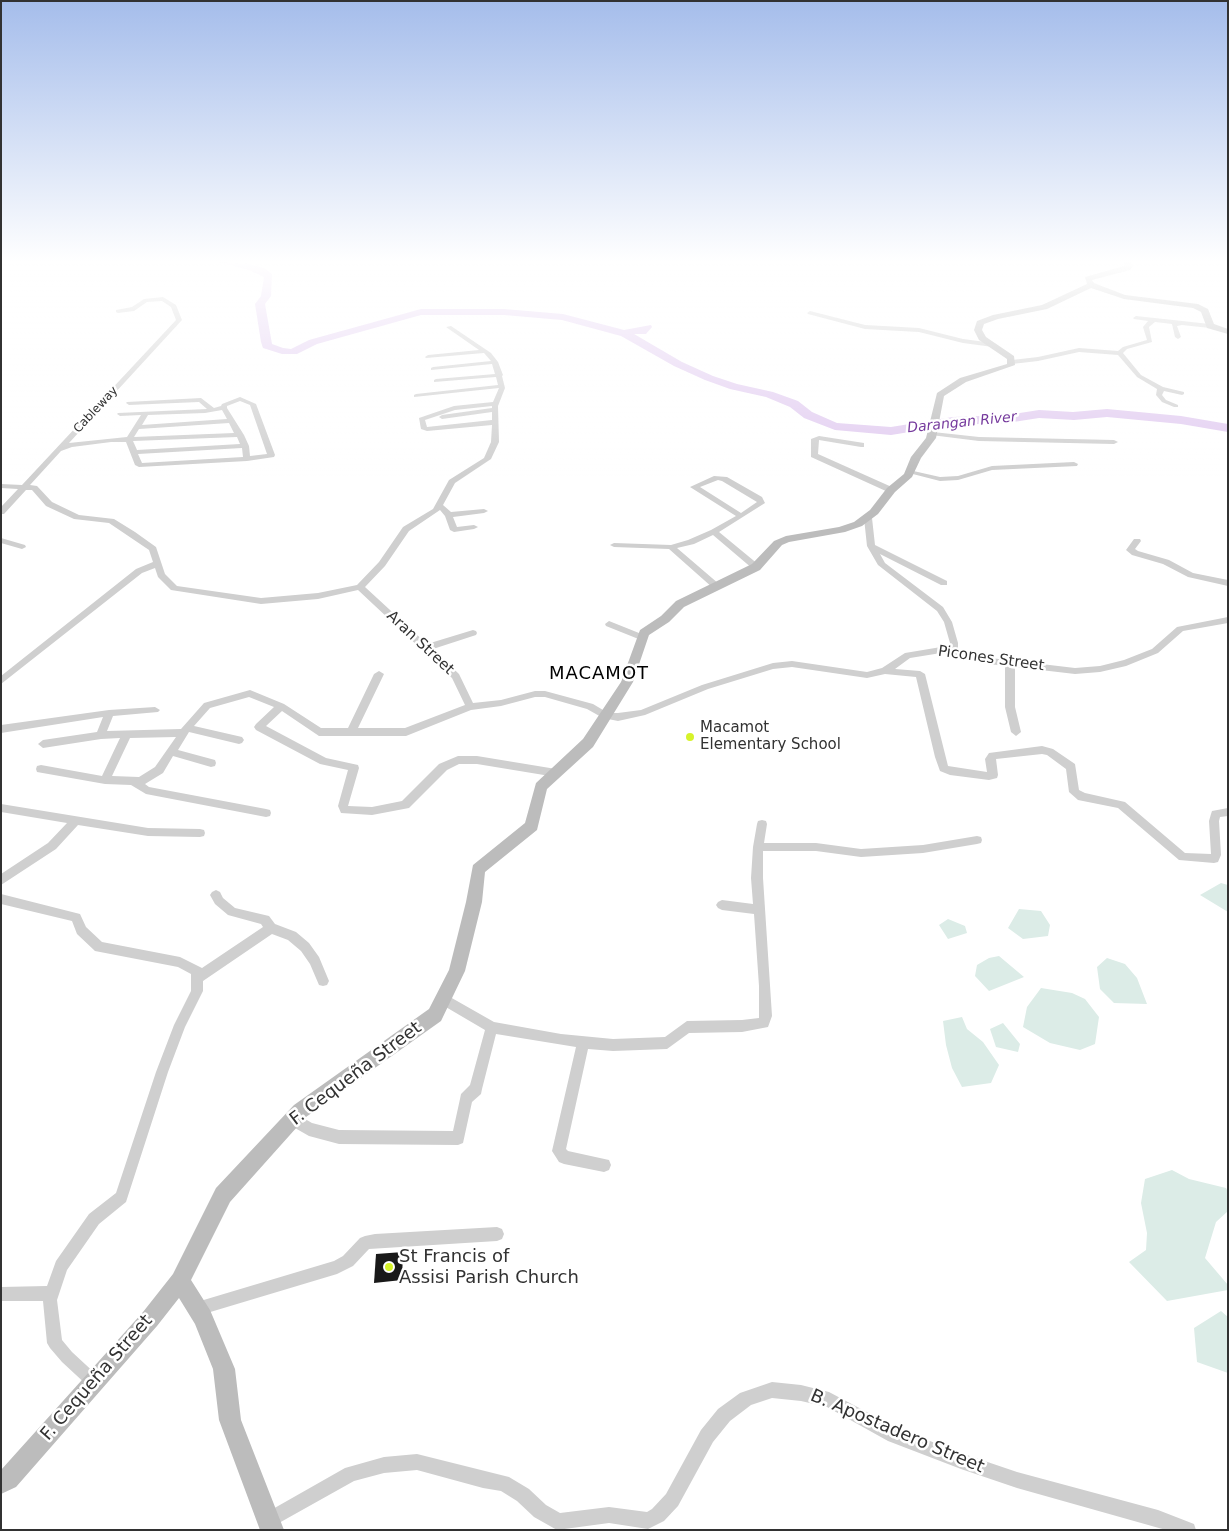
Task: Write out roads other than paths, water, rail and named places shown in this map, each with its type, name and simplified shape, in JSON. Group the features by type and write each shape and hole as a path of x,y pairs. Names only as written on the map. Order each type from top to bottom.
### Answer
{"street":[{"name":"Cableway","path":"1,512 167,333"},
{"path":"1,486 34,488 49,504 76,516 110,522 132,534 153,548 156,564 161,575 174,588 261,601 318,596 360,587 382,564 406,529 440,506 452,482 487,459 495,442 496,407 502,386 496,362 486,351 459,333"},
{"path":"933,333 963,341 993,345"},
{"path":"980,333 982,338 1011,358 1012,362"},
{"path":"1120,353 1125,348 1150,341 1148,333"},
{"path":"1177,333 1178,338"},
{"path":"609,624 641,637 680,604 756,567 778,543 841,530 868,518 909,472 916,456 934,429 936,408 940,395 952,385 1011,365 1012,362 1038,359 1079,350 1120,353 1139,376 1160,388 1182,393"},
{"path":"438,392 433,368 427,353 486,351"},
{"path":"433,368 496,362"},
{"path":"436,382 500,375"},
{"path":"416,396 502,386"},
{"path":"1160,388 1159,395 1164,401 1176,406"},
{"path":"120,414 213,410 224,408 224,405 240,399 253,404 272,453 269,456 247,459 139,465 136,452 129,439"},
{"path":"129,403 201,400 213,410"},
{"path":"496,407 454,408 421,419 424,429 496,422"},
{"path":"224,408 245,446 247,459"},
{"path":"129,439 145,414"},
{"path":"136,427 232,421"},
{"path":"934,429 980,440 1114,442"},
{"path":"57,451 70,445 129,439 240,435"},
{"path":"861,445 819,438 815,439 814,455 891,490"},
{"path":"136,452 245,446"},
{"path":"909,472 940,479 958,478 992,468 1074,464"},
{"path":"614,545 671,547 691,542 714,532 741,516 761,503 759,499 721,478 694,487 696,490 741,516"},
{"path":"440,506 449,514 454,530 474,527"},
{"path":"449,514 484,511"},
{"path":"868,518 871,546 882,565 940,609 948,622 954,642 953,651"},
{"path":"714,532 756,567"},
{"path":"1,540 22,547"},
{"path":"1137,541 1130,550 1134,553 1166,562 1191,574 1228,583"},
{"path":"871,546 944,582"},
{"path":"671,547 716,586"},
{"path":"1,681 139,571 156,564"},
{"name":"Aran Street","path":"360,587 456,676 470,707"},
{"name":"Picones Street","path":"606,716 636,715 705,687 774,666 792,664 867,675 885,671 908,655 932,651 953,651 982,660 1075,671 1100,669 1126,663 1155,651 1180,629 1228,620"},
{"path":"426,648 473,632"},
{"name":"F. Cequeña Street","path":"1,1483 8,1479 94,1382 180,1281 223,1195 300,1111 434,1015 457,972 474,902 478,869 532,826 541,787 588,743 606,716 627,682 641,637"},
{"path":"1010,663 1010,707 1016,732"},
{"path":"885,671 920,674 940,757 944,768 950,771 989,776 993,775 990,759 993,756 1042,750 1050,752 1071,767 1074,792 1082,797 1121,806 1183,857 1214,859 1216,855 1214,821 1216,814 1228,812"},
{"path":"352,731 380,674"},
{"path":"41,769 105,780 141,781 159,770 185,730 207,705 250,693 281,706 319,732 406,732 470,707 545,694 590,706 606,716"},
{"path":"281,706 259,727 324,761 354,768 342,806 345,810 372,811 405,806 443,767 458,760 477,760 556,772"},
{"path":"1,729 109,713 155,710"},
{"path":"101,736 109,713"},
{"path":"44,744 101,736 185,730 239,740"},
{"path":"105,780 127,734"},
{"path":"171,752 211,763"},
{"path":"133,781 146,790 266,813"},
{"path":"1,808 74,822 148,832 200,833"},
{"path":"1,880 52,846 74,822"},
{"path":"443,999 492,1027 583,1044 667,1044 687,1027 742,1026 764,1023 766,1016 765,993 758,910 758,847 762,824"},
{"path":"758,847 816,847 861,853 923,849 977,840"},
{"path":"216,895 219,901 232,912 265,920 271,928 292,936 305,947 315,961 323,981"},
{"path":"1,899 76,916 82,930 99,947 180,962 197,972 197,991 180,1025 162,1072 121,1197 94,1219 62,1266 50,1300 55,1342 66,1357 94,1382"},
{"path":"722,905 758,910"},
{"path":"197,978 271,928"},
{"path":"293,1119 309,1129 339,1137 400,1136 458,1138 466,1099 476,1089 492,1027"},
{"path":"583,1044 559,1151 564,1157 604,1165"},
{"path":"198,1309 337,1267 348,1261 365,1243 497,1234"},
{"path":"180,1281 198,1309 224,1369 230,1420 271,1525"},
{"path":"1,1294 53,1293"},
{"name":"B. Apostadero Street","path":"271,1525 351,1474 384,1465 418,1462 483,1480 503,1483 523,1494 540,1511 559,1522 610,1515 648,1521 658,1515 672,1500 707,1436 724,1414 746,1399 772,1390 801,1392 829,1400 894,1435 961,1461 1018,1480 1158,1518 1188,1530"}],"waterway":[{"name":"Darangan River","path":"265,333 267,346 293,352 313,342 344,333"},
{"name":"Darangan River","path":"625,334 678,364 709,378 734,387 769,394 794,404 808,415 835,426 891,431 953,421 1007,419 1039,414 1074,416 1079,414 1107,413 1181,420 1228,428"}],"place":[{"name":"Macamot Elementary School","path":"690,737"},
{"name":"St Francis of Assisi Parish Church","path":"389,1267"}],"district":[{"name":"MACAMOT","path":"599,674"}]}
